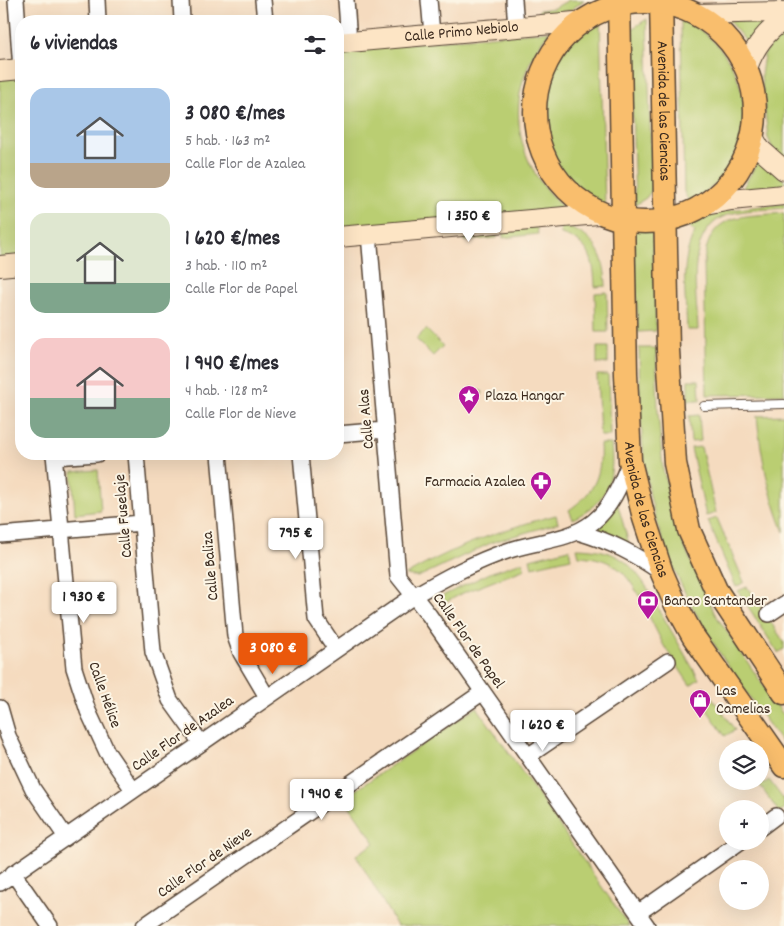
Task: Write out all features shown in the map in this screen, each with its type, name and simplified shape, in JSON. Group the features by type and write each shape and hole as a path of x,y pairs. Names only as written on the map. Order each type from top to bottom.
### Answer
{"main road":[{"path":"661,2 693,14 725,36 747,68 756,102 754,137 745,161 730,182 700,206 665,219 623,219 598,214 570,194 552,172 539,146 534,118 536,89 547,62 564,39 586,21 619,4 661,2"},
{"name":"Avenida de las Ciencias","path":"661,2 670,407 674,462 689,530 716,590 784,693"},
{"name":"Avenida de las Ciencias","path":"619,4 630,461 644,518 662,573 693,636 784,766"}],"street":[{"path":"16,0 17,15"},
{"path":"96,0 97,15"},
{"path":"180,0 181,15"},
{"path":"263,0 264,15"},
{"path":"344,28 346,0"},
{"path":"429,0 432,34"},
{"path":"514,0 516,27"},
{"path":"693,14 784,12"},
{"path":"747,68 752,55 771,28 784,20"},
{"name":"Calle Primo Nebiolo","path":"344,42 586,21"},
{"path":"0,71 15,70"},
{"path":"754,137 760,149 784,170"},
{"path":"700,206 731,200 784,195"},
{"path":"344,236 598,214"},
{"name":"Calle Alas","path":"369,234 398,576 414,595"},
{"path":"0,266 15,265"},
{"path":"344,433 385,430"},
{"name":"Calle Hélice","path":"54,460 74,668 88,711 107,752 133,790"},
{"name":"Calle Fuselaje","path":"137,460 153,652 170,700 201,743"},
{"name":"Calle Baliza","path":"220,460 235,636 241,653 267,697"},
{"path":"302,460 316,619 336,649"},
{"path":"578,532 594,521 613,498 630,461"},
{"path":"0,535 142,523"},
{"path":"578,532 609,541 630,551 662,573"},
{"name":"Calle Flor de Azalea","path":"0,882 414,595 466,566 510,550 578,532"},
{"name":"Calle Flor de Papel","path":"414,595 643,920 730,850"},
{"path":"769,614 784,604"},
{"path":"528,756 668,661"},
{"name":"Calle Flor de Nieve","path":"144,926 483,692"},
{"path":"0,708 8,736 33,789 66,837"},
{"path":"769,821 776,816"},
{"path":"13,873 50,926"}],"lane":[{"path":"704,406 784,404"}],"green space":[{"path":"569,0 584,0 571,10 539,17 539,10 554,8"},
{"path":"774,15 749,45 728,20"},
{"path":"647,19 652,190 646,198 635,205 630,30"},
{"path":"682,19 708,36 727,58 739,83 744,109 741,136 732,161 715,184 690,203 684,192"},
{"path":"600,20 605,208 578,193 564,179 546,146 541,108 543,89 549,71 559,54 578,35"},
{"path":"550,31 535,53 524,76 519,100 519,124 524,147 533,170 547,191 566,210 344,229 344,48"},
{"path":"784,31 784,161 773,149 768,138 761,75 764,55 770,44"},
{"path":"15,77 15,257 0,258 0,78"},
{"path":"760,158 784,180 784,187 741,191"},
{"path":"784,203 784,208 750,210 730,214 715,222 705,233 699,248 696,264 695,281 698,330 687,330 685,268 690,243 695,232 689,226 708,210 712,216 722,211"},
{"path":"784,213 784,394 707,395 704,263 707,246 720,225 730,220 754,215"},
{"path":"652,224 656,331 638,332 633,226"},
{"path":"560,225 581,234 595,246 603,264 606,286 595,287 593,268 588,253 578,242 561,234"},
{"path":"537,227 538,234 503,238 503,230"},
{"path":"497,230 497,238 464,241 464,233"},
{"path":"607,292 608,332 596,332 595,293"},
{"path":"426,329 443,346 433,356 416,339"},
{"path":"597,347 608,347 608,363 597,364"},
{"path":"639,348 656,348 658,412 663,470 683,544 715,614 784,716 784,746 704,628 672,565 650,496 644,459"},
{"path":"597,375 608,375 610,436 600,436"},
{"path":"688,380 699,380 700,400 688,400"},
{"path":"472,387 483,392 478,403 466,398"},
{"path":"699,415 701,441 691,442 689,416"},
{"path":"784,415 784,532 766,475 757,416"},
{"path":"600,444 611,444 612,469 610,480 601,498 585,512 573,519 569,510 591,489 598,474"},
{"path":"701,447 716,513 706,516 691,448"},
{"path":"98,470 101,511 75,514 72,472"},
{"path":"617,502 629,544 585,531"},
{"path":"556,515 558,523 493,542 418,577 406,575 460,547 517,526"},
{"path":"717,518 744,582 736,587 708,521"},
{"path":"577,548 602,551 620,558 635,571 649,591 639,596 628,578 615,566 599,559 579,556"},
{"path":"569,549 571,558 532,567 530,559"},
{"path":"522,562 525,569 463,593 439,606 440,597 492,572"},
{"path":"747,587 784,642 784,649 778,653 738,591"},
{"path":"653,599 699,679 690,685 664,646 643,604"},
{"path":"704,686 735,730 725,736 695,692"},
{"path":"477,707 629,926 397,926 356,855 375,843 344,798"},
{"path":"769,780 784,800 784,809 779,812 763,790 769,790"}],"place":[{"name":"Plaza Hangar","path":"469,415"},
{"name":"Farmacia Azalea","path":"541,501"},
{"name":"Banco Santander","path":"648,620"},
{"name":"Las Camelias","path":"700,719"}]}
